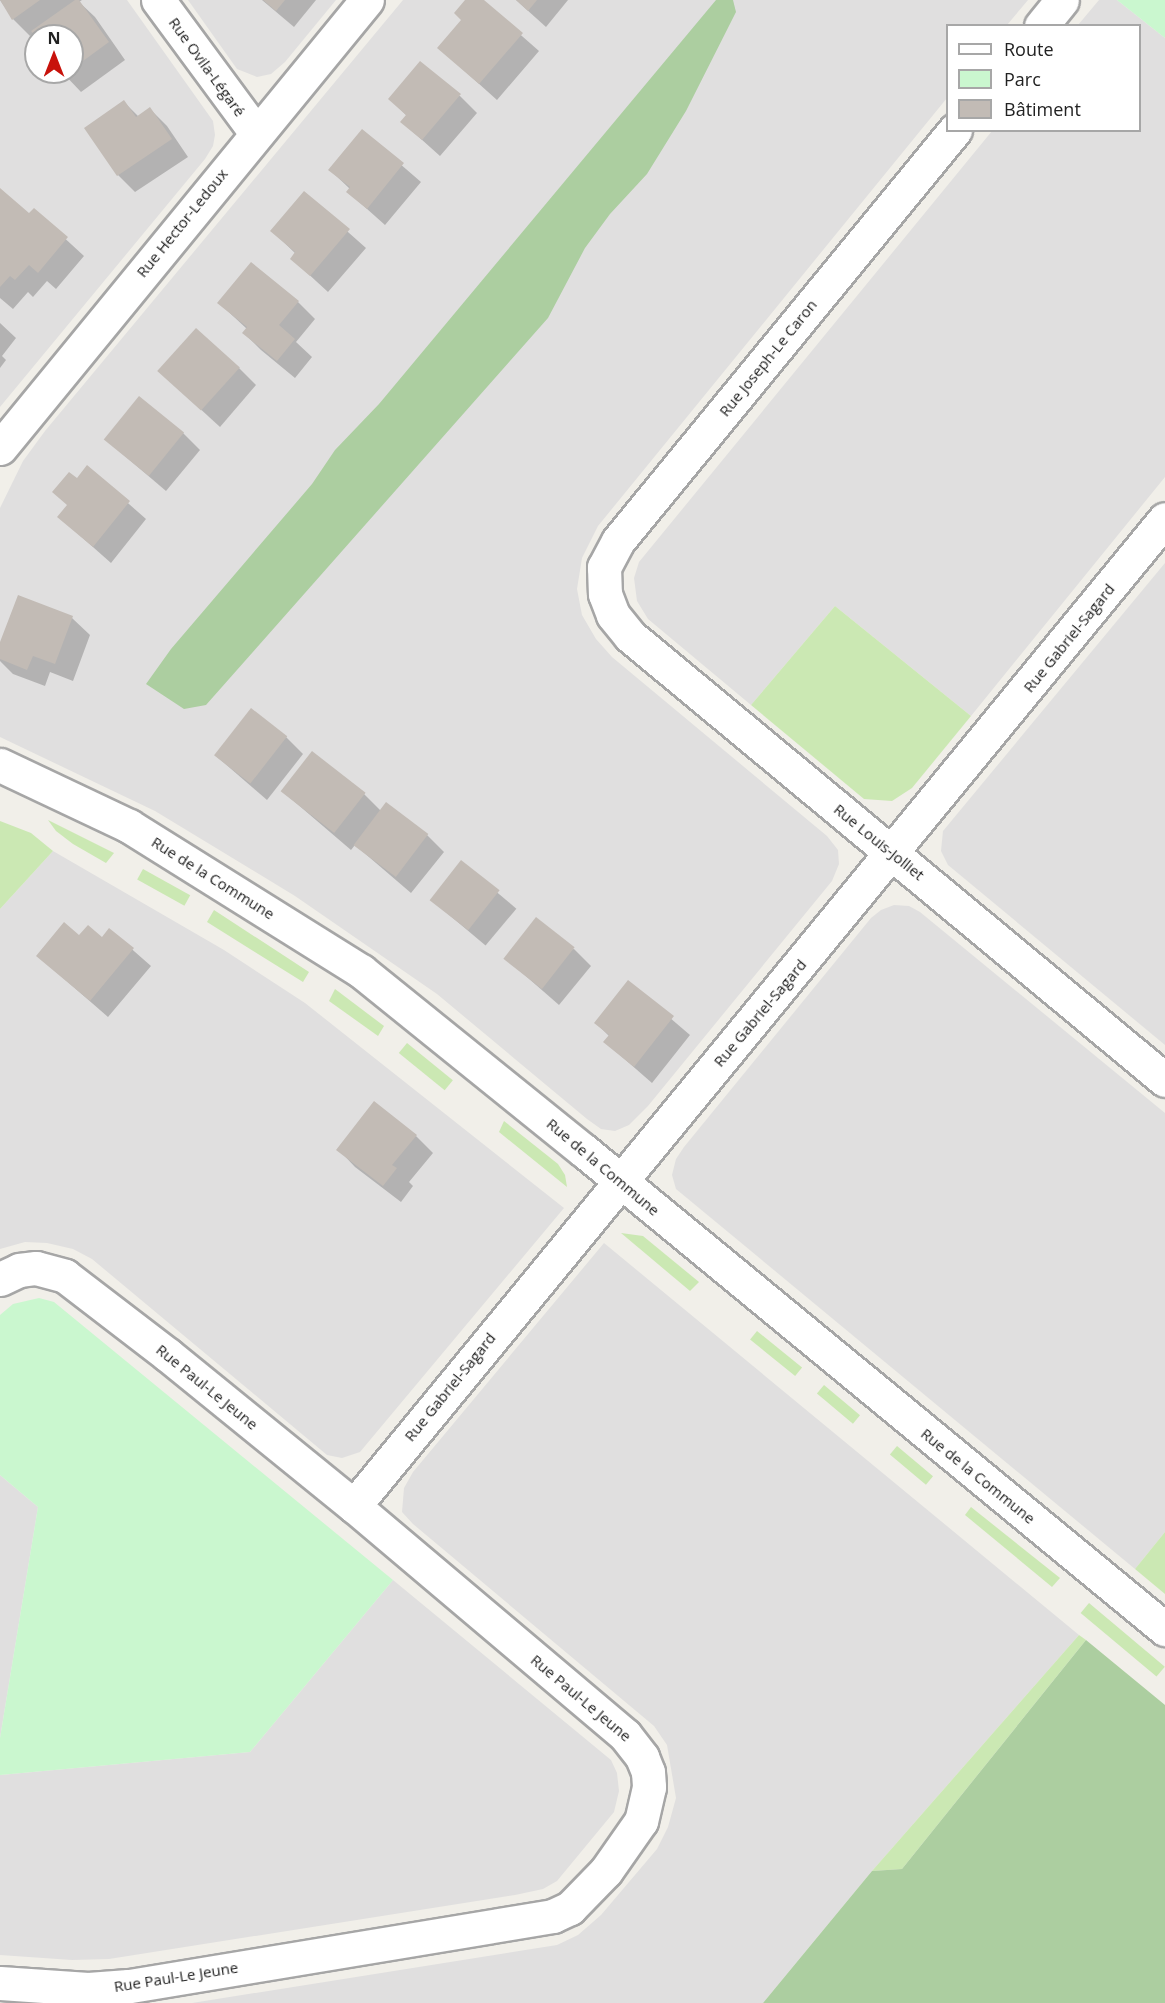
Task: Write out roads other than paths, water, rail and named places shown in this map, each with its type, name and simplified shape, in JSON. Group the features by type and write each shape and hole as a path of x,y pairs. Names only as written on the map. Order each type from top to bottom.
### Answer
{"street":[{"name":"Rue Ovila-Légaré","path":"158,0 256,134"},
{"name":"Rue Hector-Ledoux","path":"0,448 367,0"},
{"path":"1043,24 1062,0"},
{"name":"Rue Joseph-Le Caron","path":"605,594 603,567 618,541 953,132"},
{"name":"Rue Gabriel-Sagard","path":"354,1506 578,1229 621,1181 892,854 1165,519"},
{"name":"Rue Louis-Jolliet","path":"605,594 613,615 630,636 1165,1080"},
{"name":"Rue de la Commune","path":"0,765 129,826 361,971 621,1181 1165,1629"},
{"name":"Rue Paul-Le Jeune","path":"0,1279 19,1270 36,1268 55,1273 74,1282 354,1506 625,1735 640,1751 648,1772 647,1805 641,1821 606,1870 570,1908 553,1916 128,1986 88,1989 0,1983"}]}
